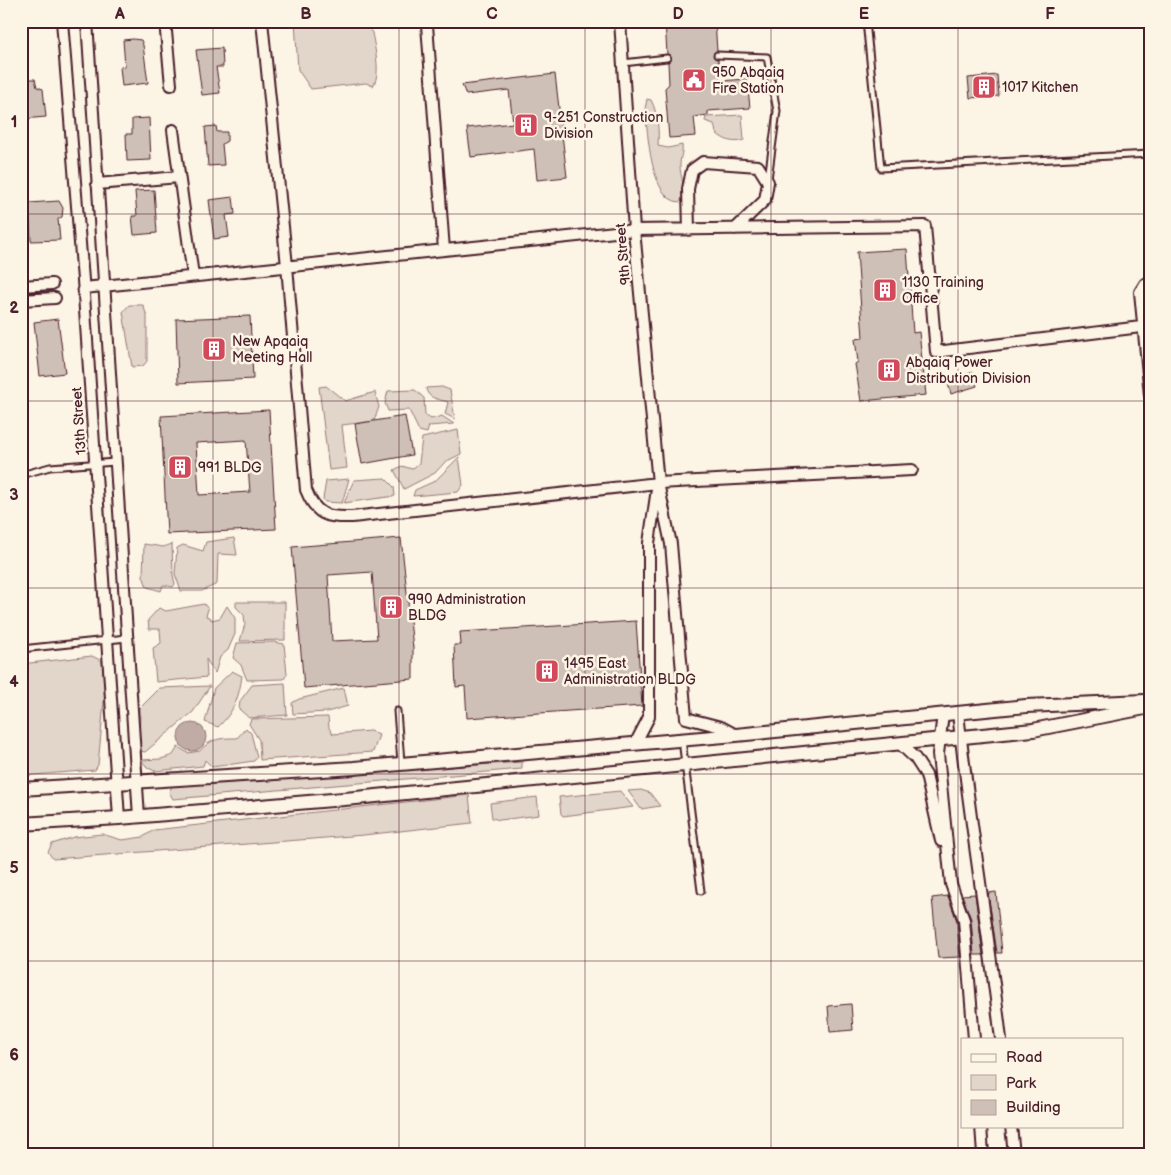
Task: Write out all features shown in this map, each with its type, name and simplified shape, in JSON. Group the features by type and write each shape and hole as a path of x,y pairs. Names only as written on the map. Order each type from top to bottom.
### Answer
{"street":[{"name":"13th Street","path":"62,21 84,288 119,818"},
{"path":"88,21 103,286 139,817"},
{"path":"165,21 171,85"},
{"path":"262,21 288,266 306,490 312,507 331,518 352,517 658,483 912,470"},
{"name":"9th Street","path":"620,21 634,230 658,483"},
{"path":"427,25 444,250"},
{"path":"174,130 193,276"},
{"path":"689,230 688,189 692,170 703,162 758,166 768,182 765,200 735,229"},
{"path":"97,184 179,177"},
{"path":"84,288 634,230 924,226 936,352 1142,327"},
{"path":"1150,282 1145,284 1140,292 1150,394"},
{"path":"21,286 52,284"},
{"path":"21,300 55,298"},
{"path":"658,483 671,544 686,718 721,727 736,735"},
{"path":"635,744 649,717 649,543 658,483"},
{"path":"21,789 401,763 635,744 1026,706 1150,701"},
{"path":"21,824 139,817 366,797 940,740 1033,730 1150,707"},
{"path":"958,713 1001,1038"},
{"path":"943,714 938,754 951,884"},
{"path":"900,744 915,758 926,775 951,884 964,920 974,1038"},
{"path":"981,1128 983,1154"},
{"path":"1011,1128 1014,1154"}],"lane":[{"path":"866,21 881,168 1150,154"},
{"path":"718,55 767,57 777,112 768,182"},
{"path":"622,63 668,58"},
{"path":"21,475 50,467 115,462"},
{"path":"21,649 127,638"},
{"path":"396,711 401,763"},
{"path":"682,740 701,891"}],"green space":[{"path":"295,21 370,21 377,64 376,80 373,86 366,83 311,89 298,70"},
{"path":"647,99 651,100 657,117 658,146 668,148 682,145 680,170 683,194 680,202 670,199 662,190 652,164 645,109"},
{"path":"742,115 744,140 740,141 729,141 722,138 716,133 714,124 705,121 706,117"},
{"path":"129,305 143,305 147,316 147,361 143,366 132,367 123,312"},
{"path":"326,386 345,401 375,392 379,407 374,421 342,425 347,468 329,470 319,387"},
{"path":"442,387 450,390 455,419 445,414 448,402 431,396 426,388"},
{"path":"415,390 424,398 425,415 431,419 442,416 454,424 429,426 427,433 419,431 409,410 388,411 385,403 388,391"},
{"path":"458,430 461,454 445,462 435,473 404,489 394,470 402,466 412,469 419,463 422,438"},
{"path":"459,457 463,485 458,492 413,496 415,490 435,481"},
{"path":"385,478 394,487 395,496 344,503 354,480"},
{"path":"349,479 342,503 325,502 323,499 326,481"},
{"path":"234,538 237,555 218,554 217,584 202,591 181,591 175,574 177,548 183,545 203,551 206,542"},
{"path":"144,544 163,547 172,544 175,584 173,587 163,585 161,591 147,587 143,576"},
{"path":"236,602 285,602 285,640 240,641 245,624 244,615 236,607"},
{"path":"204,604 208,609 206,616 211,618 211,620 220,618 227,606 235,618 235,634 228,650 220,657 215,673 206,659 207,677 156,682 153,648 161,643 160,629 149,629 148,620 159,608 166,611"},
{"path":"274,642 284,644 287,674 284,679 247,680 241,665 233,658 237,643"},
{"path":"92,656 102,661 105,691 98,765 95,770 21,776 21,664"},
{"path":"232,671 242,676 239,691 232,710 218,727 205,722 214,688"},
{"path":"285,683 287,715 249,718 239,709 240,701 252,685"},
{"path":"210,686 193,712 145,752 139,751 140,708 160,688"},
{"path":"344,688 348,706 327,712 293,714 292,703 299,699"},
{"path":"328,717 329,728 333,734 370,731 379,735 373,752 260,760 259,740 249,724 251,719"},
{"path":"246,728 251,733 257,757 254,761 212,767 205,760 203,766 155,771 148,768 141,760 161,759 173,755 178,747 188,753 200,751 212,741 237,738"},
{"path":"522,762 522,769 173,799 169,792 172,786"},
{"path":"641,790 650,793 660,806 641,809 628,791"},
{"path":"620,791 633,807 563,816 561,814 559,797"},
{"path":"469,795 472,823 364,835 53,859 48,852 52,844 74,837 102,834 122,840 143,837 154,830"},
{"path":"537,797 539,815 500,820 492,818 490,803"}],"shaded area":[{"path":"192,723 202,727 206,737 202,747 192,751 182,747 178,737 182,727"}],"building":[{"name":"950 Abqaiq Fire Station","path":"665,21 715,21 717,51 713,55 718,59 720,81 747,79 750,108 708,111 708,115 694,117 696,136 669,138 665,88 669,84 668,62 671,58 667,54"},
{"path":"123,40 141,40 143,45 148,83 122,86 120,67 125,66"},
{"path":"222,48 223,67 216,67 220,93 202,95 196,50"},
{"name":"9-251 Construction Division","path":"555,74 567,177 537,180 534,149 471,157 467,128 513,123 509,90 466,95 462,85"},
{"name":"1017 Kitchen","path":"997,75 999,96 970,98 968,78"},
{"path":"21,79 35,79 37,87 43,89 46,117 23,119"},
{"path":"149,118 151,160 127,161 126,134 132,134 132,119"},
{"path":"216,126 217,132 227,132 227,141 222,144 224,165 208,166 205,127"},
{"path":"154,190 157,233 134,235 132,216 137,216 135,191"},
{"path":"233,197 235,214 226,215 229,237 214,239 209,200"},
{"path":"59,201 63,208 62,217 58,219 60,240 31,241 29,203"},
{"path":"907,249 913,333 919,332 926,395 861,401 855,364 858,362 855,339 863,338 857,252"},
{"name":"New Apqaiq Meeting Hall","path":"250,316 253,379 178,383 176,319"},
{"path":"58,319 65,373 40,376 34,322"},
{"path":"973,372 977,386 951,394 947,380"},
{"name":"991 BLDG","path":"269,410 276,529 167,534 161,416","holes":["246,440 250,492 199,495 196,443"]},
{"path":"405,416 412,455 362,464 355,424"},
{"name":"990 Administration BLDG","path":"401,538 413,648 413,679 304,688 292,547","holes":["372,572 377,639 332,641 328,575"]},
{"name":"1495 East Administration BLDG","path":"636,621 642,706 467,718 465,686 456,687 454,645 461,645 460,632"},
{"path":"996,892 1002,953 997,953 988,893"},
{"path":"975,894 983,955 974,955 971,919 962,895"},
{"path":"948,896 957,921 960,957 938,958 932,898"},
{"path":"851,1004 853,1030 830,1032 828,1006"}],"place":[{"name":"950 Abqaiq Fire Station","path":"694,80"},
{"name":"1017 Kitchen","path":"984,87"},
{"name":"9-251 Construction Division","path":"526,125"},
{"name":"1130 Training Office","path":"885,290"},
{"name":"New Apqaiq Meeting Hall","path":"214,349"},
{"name":"Abqaiq Power Distribution Division","path":"889,370"},
{"name":"991 BLDG","path":"180,467"},
{"name":"990 Administration BLDG","path":"391,607"},
{"name":"1495 East Administration BLDG","path":"547,671"}]}
